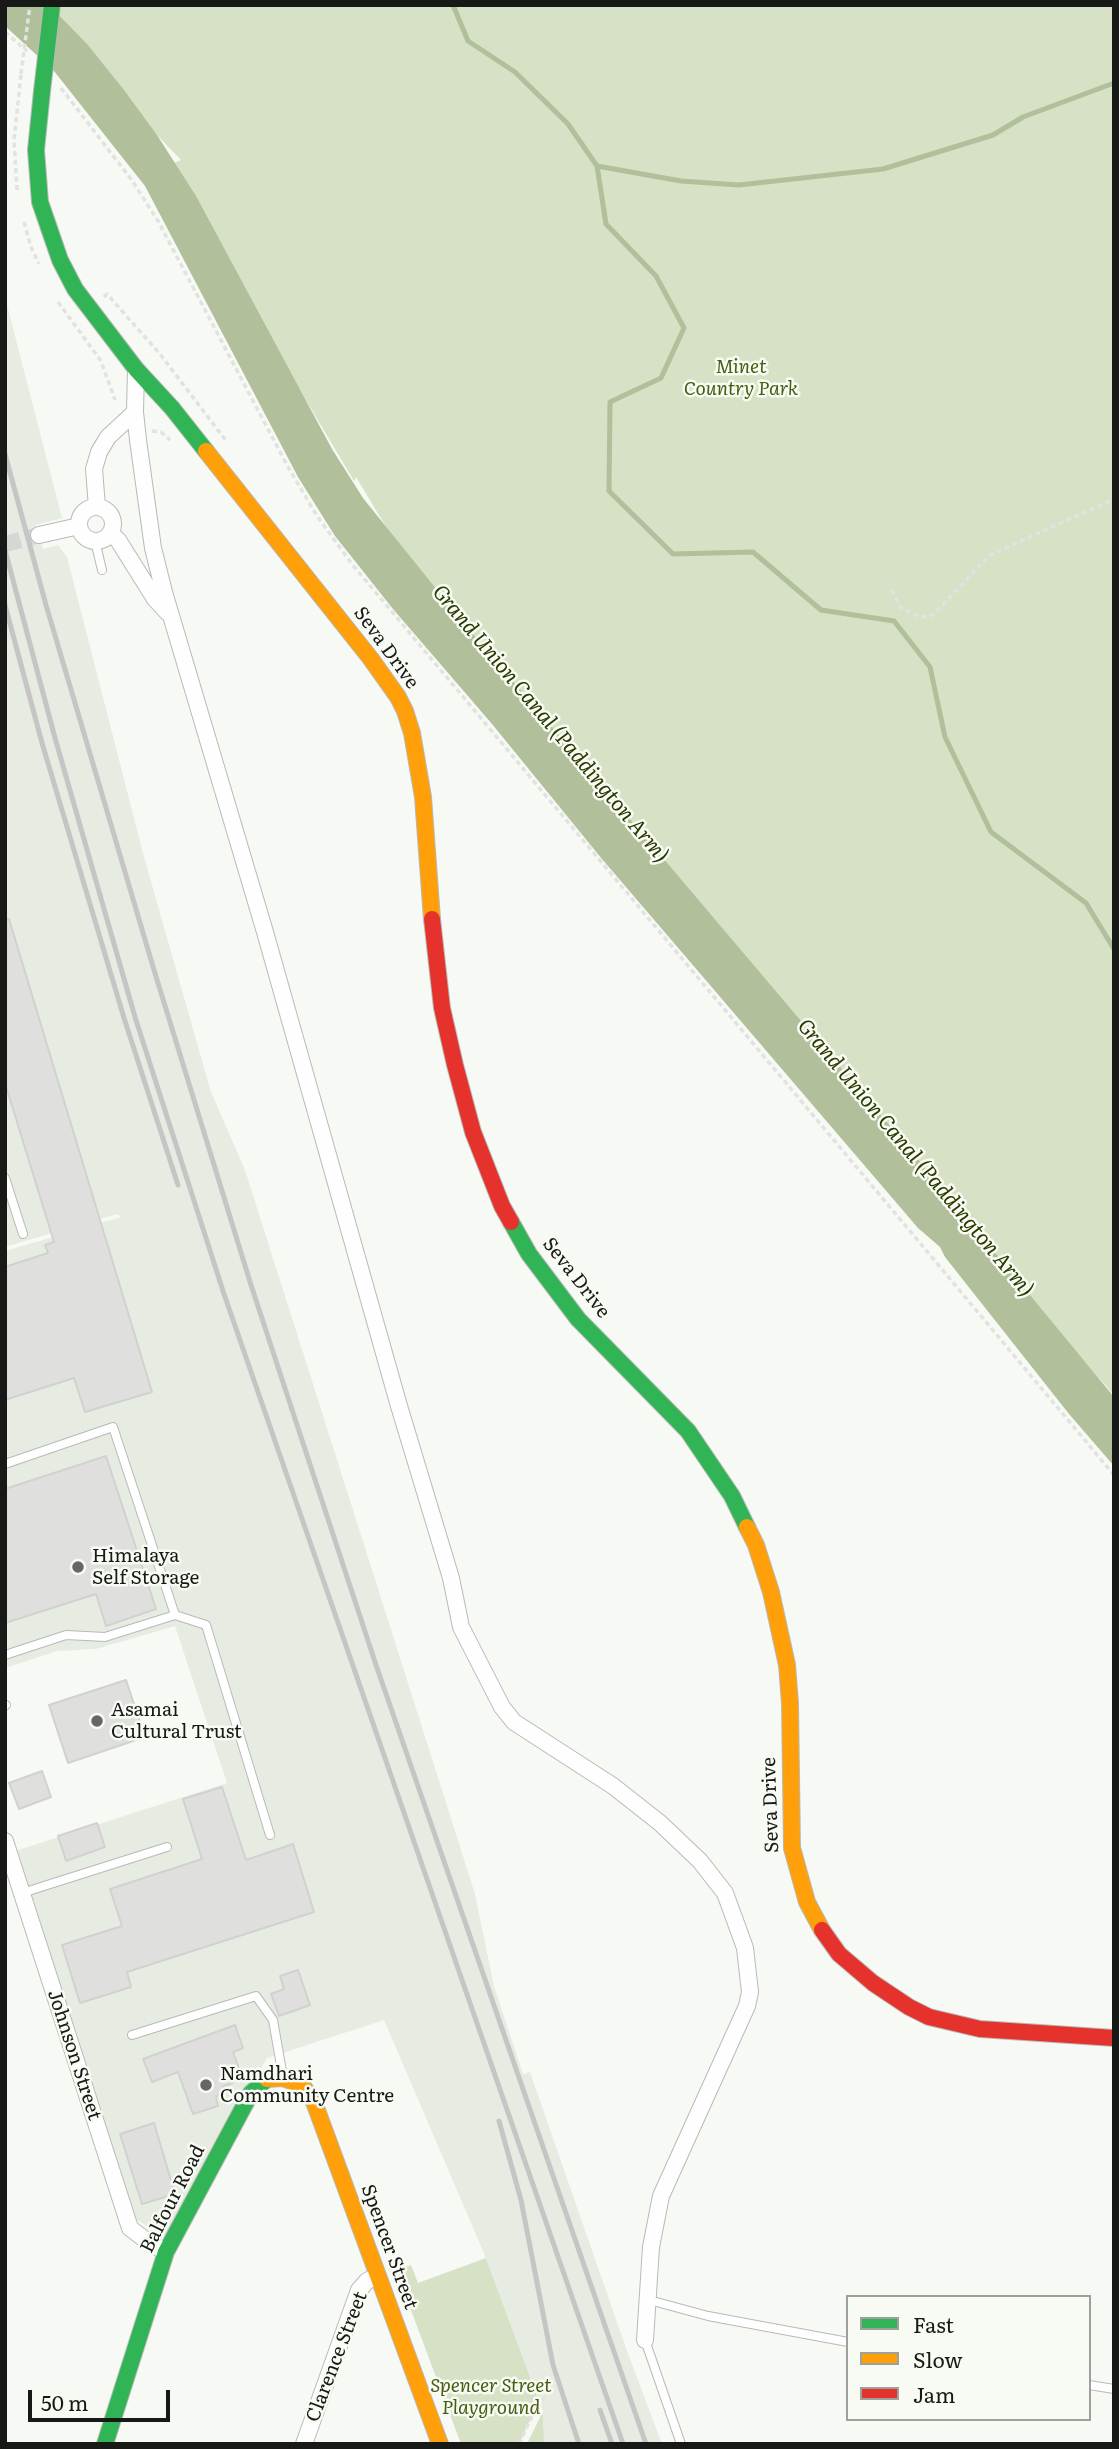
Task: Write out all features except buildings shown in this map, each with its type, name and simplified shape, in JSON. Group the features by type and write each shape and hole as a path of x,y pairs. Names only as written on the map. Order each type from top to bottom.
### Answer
{"street":[{"name":"Seva Drive","path":"52,5 36,172 40,202 48,228 75,289 136,369 172,408 371,659 405,711 412,733 423,797 442,1008 454,1066 473,1132 502,1206 529,1254 578,1319 688,1431 732,1496 756,1545 771,1592 787,1665 792,1848 807,1902 819,1926 839,1954 873,1983 929,2017 980,2029 1114,2038"},
{"path":"136,369 135,412 153,548 398,1406 451,1578 461,1627 502,1707 513,1722 612,1786 660,1824 700,1861 725,1893 745,1948 750,1992 747,2006 661,2196 651,2247 645,2340"},
{"path":"97,507 94,469 99,452 108,437 135,412"},
{"path":"97,507 108,512 113,522 110,533 95,541 83,535 79,526 82,515 97,507"},
{"path":"40,535 79,526"},
{"path":"110,533 118,540 155,599 173,618"},
{"name":"Johnson Street","path":"5,1841 130,2228 166,2252"},
{"name":"Balfour Road","path":"105,2444 166,2252 251,2093 266,2079 283,2078"},
{"name":"Spencer Street","path":"283,2078 302,2085 314,2102 440,2444"},
{"name":"Clarence Street","path":"304,2444 359,2290 367,2281 377,2276"}],"lane":[{"path":"95,541 102,570"},
{"path":"5,1178 23,1234"},
{"path":"5,1464 113,1427 175,1615"},
{"path":"5,1655 66,1635 105,1637 175,1615 206,1625 270,1835"},
{"path":"22,1893 167,1847"},
{"path":"132,2035 256,1996 273,2020 283,2078"},
{"path":"649,2300 708,2316 846,2342"},
{"path":"645,2340 681,2444"},
{"path":"1091,2385 1114,2389"}],"path":[{"path":"21,74 30,5"},
{"path":"5,32 35,58"},
{"path":"58,84 131,179 158,221 288,467 317,516 352,564 1114,1475"},
{"path":"63,311 101,361 115,400"},
{"path":"148,431 161,432 176,447"},
{"path":"892,590 901,608 920,617 933,615 990,555 1114,499"},
{"path":"519,2444 539,2401 545,2399"}],"shaded area":[{"path":"5,297 62,518 36,525 43,549 58,545 67,557 144,857 211,1092 245,1170 475,1894 494,1986 523,2074 530,2072 662,2444 544,2444 543,2411 486,2258 384,2020 267,2058 167,2239 134,2218 15,1851 227,1783 175,1626 96,1649 57,1651 5,1668 5,1251 121,1217 117,1214 5,1247"}],"green space":[{"name":"Minet Country Park","path":"32,5 1114,5 1114,1395 1002,1270 400,550 356,477 354,481 278,353 160,169 181,160"},
{"name":"Spencer Street Playground","path":"486,2258 539,2401 519,2444 461,2444 396,2270 411,2265 418,2283"},
{"path":"543,2411 544,2444 527,2444"}],"water":[{"name":"Grand Union Canal (Paddington Arm)","path":"5,5 49,5 87,44 124,90 196,196 332,449 363,498 462,621 907,1146 1114,1397 1114,1466 1069,1414 945,1257 940,1247 918,1228 602,859 335,536 298,477 145,186 54,71 5,26"}],"waterway":[{"path":"453,5 468,41 515,72 568,124 597,166 606,224 656,276 684,328 661,378 610,402 609,491 673,554 753,552 821,610 894,621 930,667 945,737 991,832 1086,903 1114,949"},
{"path":"597,166 681,181 739,185 883,169 993,135 1023,117 1114,83"}],"tunnel":[{"path":"5,544 39,535"}],"railway":[{"path":"5,454 46,605 154,970 251,1285 376,1665 646,2444"},
{"path":"5,550 55,738 135,1017 224,1294 623,2444"},
{"path":"5,605 42,743 124,1018 178,1185"},
{"path":"499,2121 521,2200 553,2365 579,2444"},
{"path":"600,2410 612,2444"}],"traffic: fast":[{"path":"42,91 52,5"},
{"path":"42,91 36,150 40,202 60,260 75,289 136,369 206,451"},
{"path":"511,1222 529,1254 578,1319 688,1431 732,1496 747,1527"},
{"path":"105,2444 166,2252 251,2093 267,2079"}],"traffic: slow":[{"path":"206,451 371,659 405,711 412,733 423,797 432,919"},
{"path":"747,1527 756,1545 771,1592 787,1665 792,1848 807,1902 822,1930"},
{"path":"267,2079 283,2078 302,2085 314,2102 440,2444"}],"traffic: jam":[{"path":"432,919 442,1008 455,1065 473,1132 511,1222"},
{"path":"822,1930 839,1954 873,1983 929,2017 980,2029 1114,2038"}],"place":[{"name":"Himalaya Self Storage","path":"78,1567"},
{"name":"Asamai Cultural Trust","path":"97,1721"},
{"name":"Namdhari Community Centre","path":"206,2085"}]}
